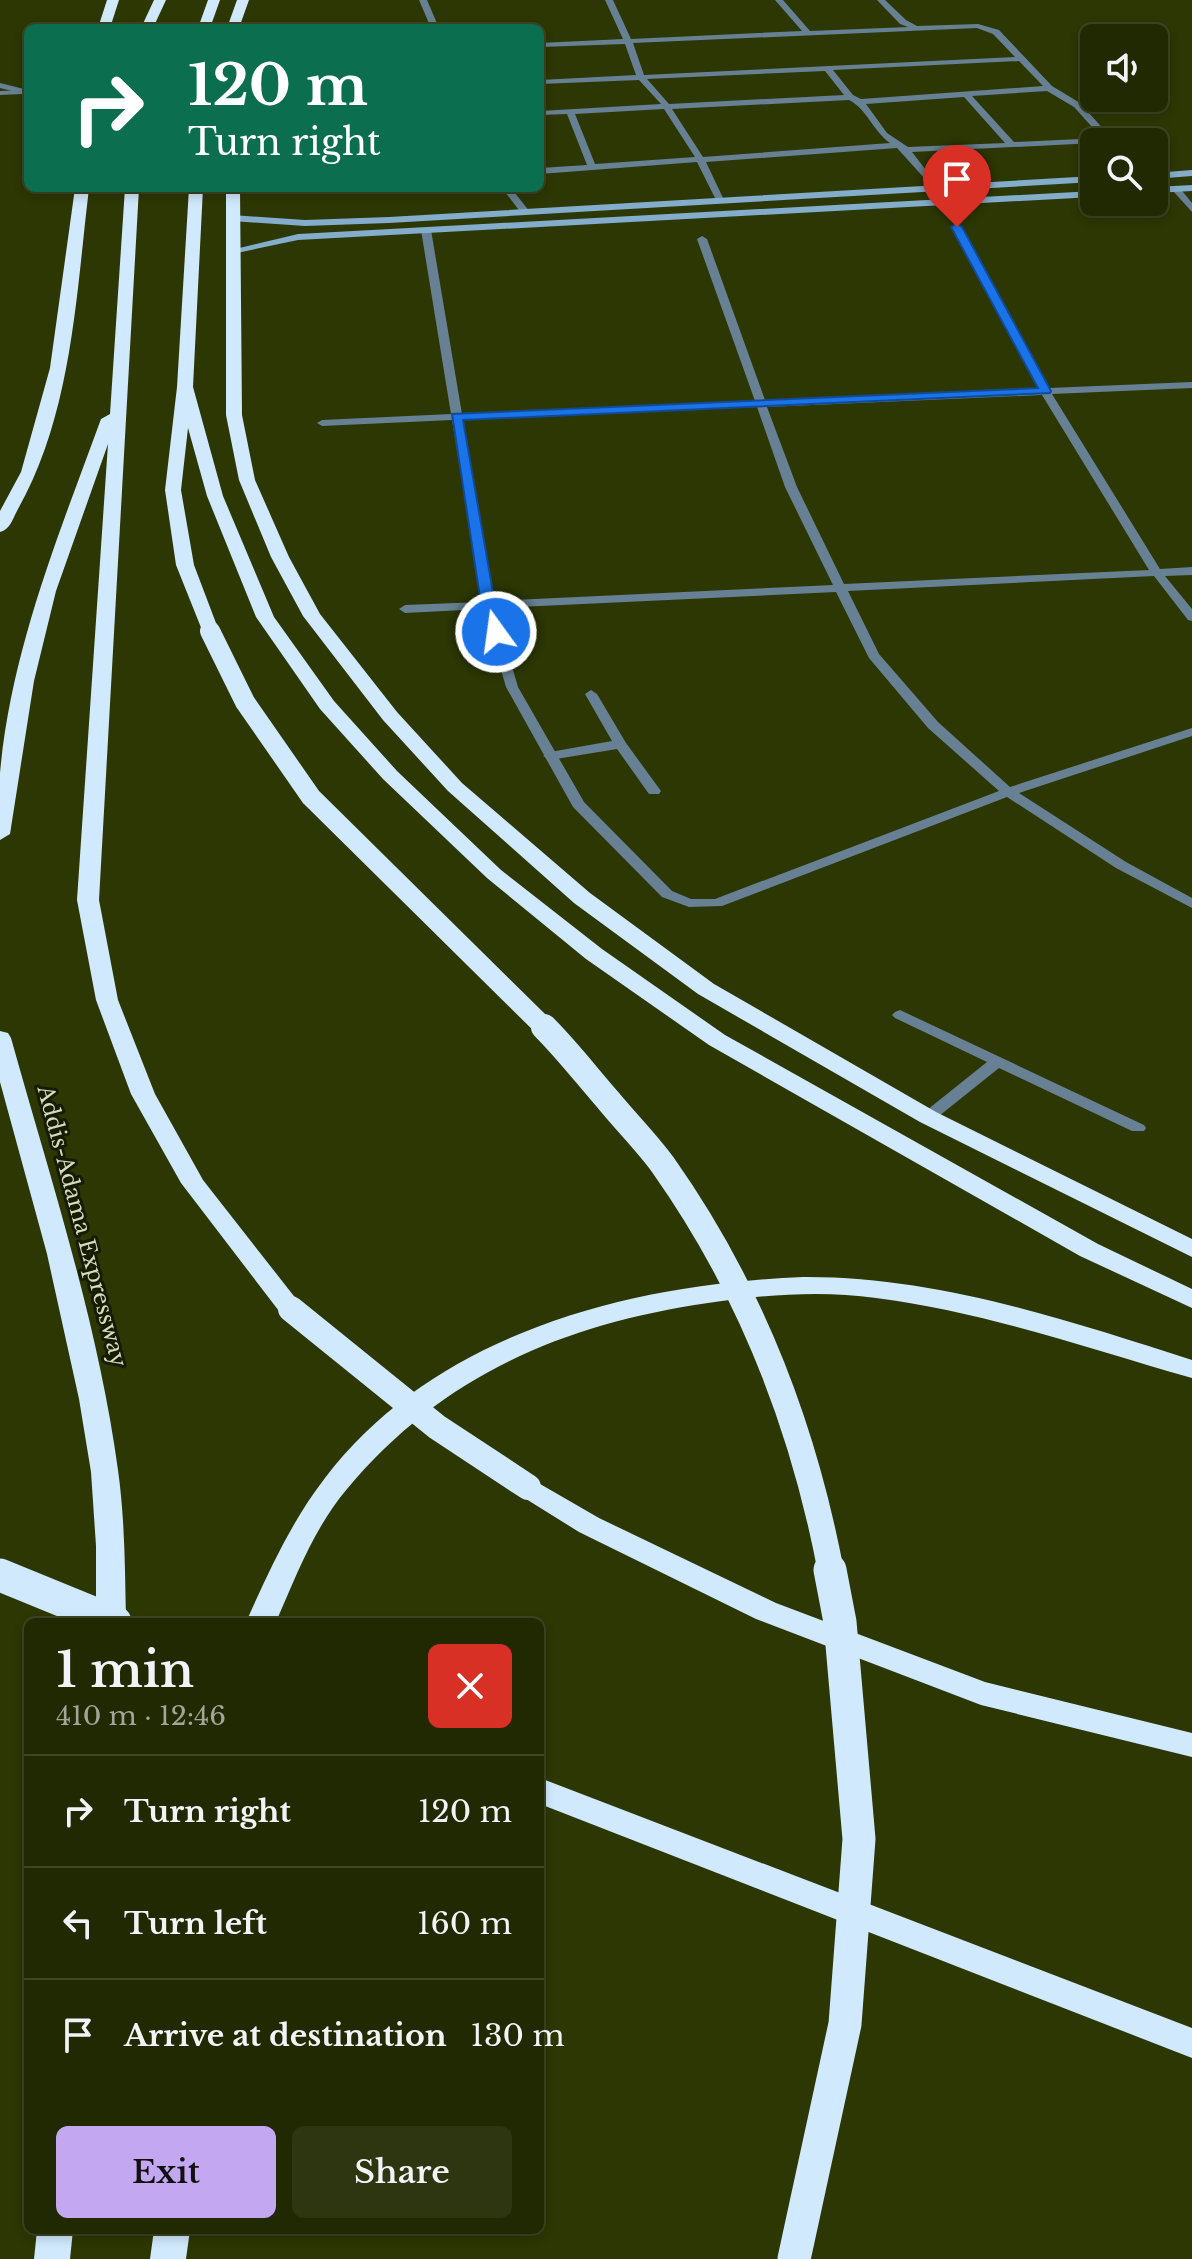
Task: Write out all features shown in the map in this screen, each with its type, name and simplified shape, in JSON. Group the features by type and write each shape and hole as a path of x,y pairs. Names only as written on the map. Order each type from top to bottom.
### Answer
{"highway":[{"path":"105,24 113,0"},
{"path":"149,24 160,0"},
{"path":"205,24 214,0"},
{"path":"234,24 243,0"},
{"path":"0,527 28,474 46,416 63,336 81,192"},
{"path":"132,192 88,900 107,1000 143,1094 193,1183 291,1309 437,1427 589,1525 780,1617 981,1693 1192,1745"},
{"path":"196,192 185,387 173,490 185,565 210,631 245,702 311,797 557,1040 662,1164 726,1264 761,1334 820,1515 840,1622 859,1839 845,2024 794,2259"},
{"path":"233,192 234,415 247,480 280,557 312,616 390,716 455,787 582,898 706,989 928,1117 1192,1249"},
{"path":"185,387 215,496 265,617 327,705 390,775 494,874 594,954 717,1040 1089,1250 1192,1299"},
{"path":"0,834 25,681 47,591 118,394"},
{"name":"Addis-Adama Expressway","path":"0,1038 70,1287 101,1433 114,1562 113,1618"},
{"path":"262,1618 277,1575 317,1508 363,1449 419,1399 480,1361 580,1320 674,1296 784,1286 874,1289 1040,1321 1192,1369"},
{"path":"0,1575 103,1618"},
{"path":"544,1793 1192,2043"},
{"path":"52,2259 55,2234"},
{"path":"168,2259 171,2234"}],"main road":[{"path":"1168,175 1192,173"},
{"path":"232,218 305,223 1080,180"},
{"path":"1168,189 1192,188"},
{"path":"232,251 298,237 1080,195"}],"street":[{"path":"423,0 433,24"},
{"path":"609,0 641,77 665,104 700,159 720,200"},
{"path":"779,0 807,32"},
{"path":"881,0 903,22 916,27"},
{"path":"544,45 978,26 996,32 1049,88 1077,105 1098,128"},
{"path":"544,82 1021,59"},
{"path":"826,67 850,97 860,102 884,135 902,147 935,187"},
{"path":"0,85 24,93"},
{"path":"860,102 1049,88"},
{"path":"0,93 24,93"},
{"path":"966,94 1012,145"},
{"path":"544,113 665,104 850,97"},
{"path":"570,111 592,167"},
{"path":"544,171 902,147 1080,142"},
{"path":"1176,189 1192,209"},
{"path":"509,192 525,212"},
{"path":"957,227 1045,391 1157,573 1192,617"},
{"path":"426,230 488,604 512,687 578,804 667,894 689,903 717,903 1008,792 1192,732"},
{"path":"702,239 791,487 873,655 933,725 1008,792 1121,865 1192,904"},
{"path":"322,423 1192,385"},
{"path":"405,609 1192,571"},
{"path":"591,694 620,744 654,791"},
{"path":"550,756 620,744"},
{"path":"900,1015 1138,1128"},
{"path":"928,1117 997,1062"}],"route":[{"path":"496,632 488,604 457,417 1045,391 957,227"}]}
